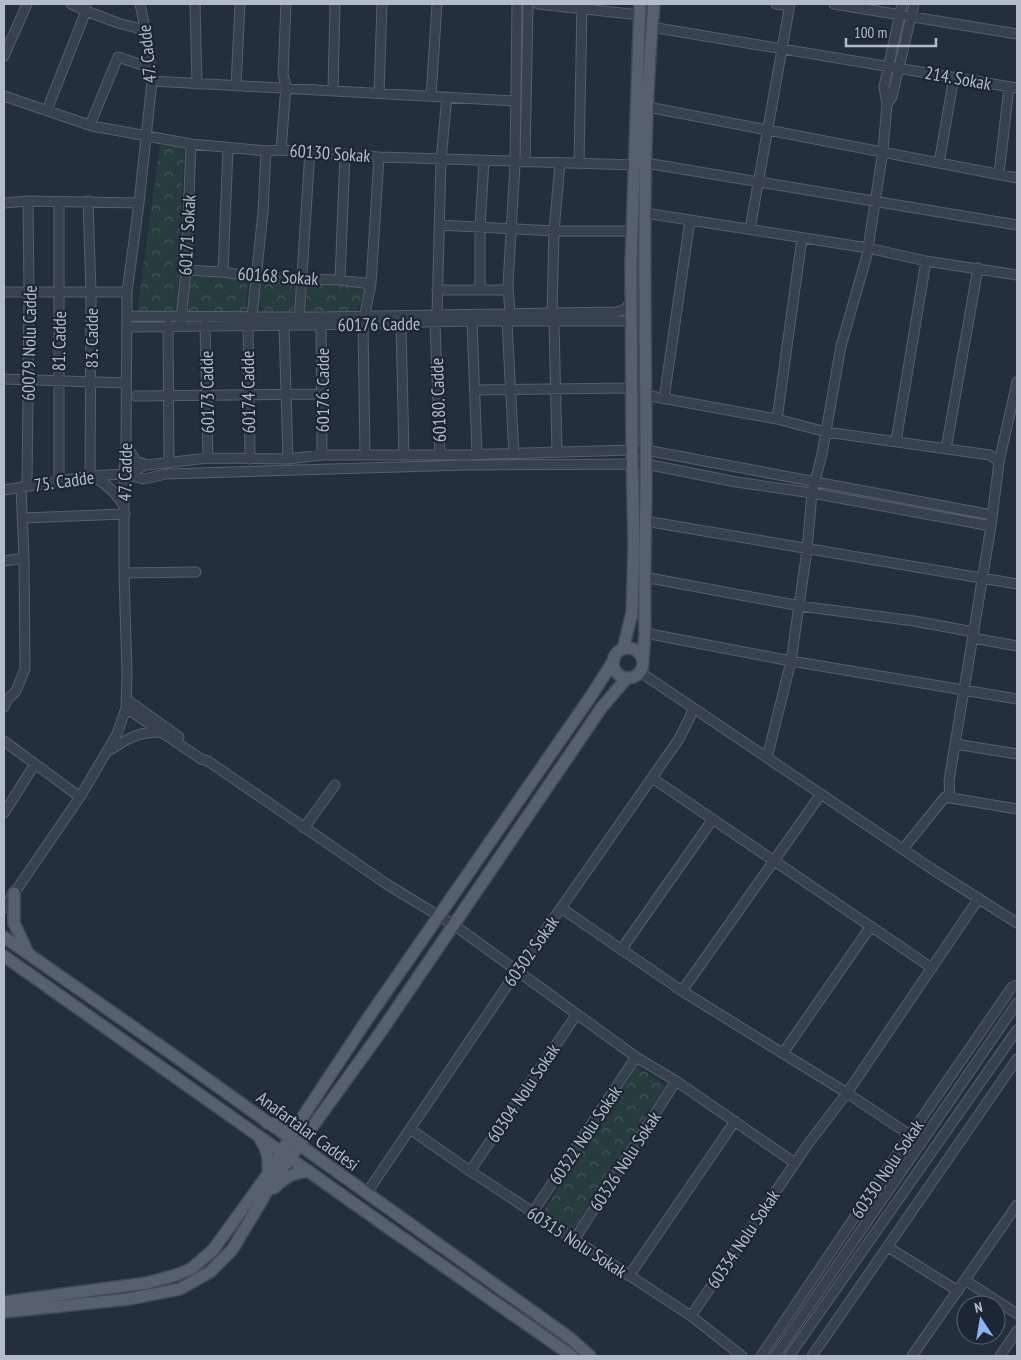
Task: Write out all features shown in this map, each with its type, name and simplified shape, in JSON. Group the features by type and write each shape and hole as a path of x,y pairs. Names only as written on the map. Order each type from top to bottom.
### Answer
{"main road":[{"path":"623,649 632,613 634,546 631,388 632,231 648,107 654,4"},
{"path":"4,1312 129,1299 180,1289 210,1272 232,1250 264,1198 294,1142 380,1033 602,707 627,678 640,672 643,664 645,634 646,450 645,213 640,164 640,10"},
{"path":"294,1142 300,1122 619,651 633,649 638,651 643,659"},
{"path":"614,660 615,670 627,678"},
{"path":"14,893 14,923 29,954"},
{"name":"Anafartalar Caddesi","path":"4,937 172,1054 266,1123 570,1338 590,1356"},
{"name":"Anafartalar Caddesi","path":"5,958 572,1356"},
{"path":"266,1123 286,1125 300,1122"},
{"path":"256,1133 266,1146 268,1174"},
{"path":"4,1302 146,1283 191,1269 212,1250 268,1174 286,1155"},
{"path":"264,1198 284,1179 294,1173 308,1171"}],"street":[{"path":"4,56 27,4"},
{"path":"71,4 85,7 118,23 145,30"},
{"path":"140,4 146,4"},
{"name":"47. Cadde","path":"4,908 80,797 117,734 126,704 128,674 124,573 124,474 126,446 127,292 139,204 152,81 140,4"},
{"path":"195,4 196,84"},
{"path":"236,86 240,4"},
{"path":"281,150 286,88 283,74 286,4"},
{"path":"333,91 335,4"},
{"path":"379,94 382,4"},
{"path":"431,96 437,4"},
{"path":"514,454 510,390 508,290 515,162 517,4"},
{"path":"525,162 528,4"},
{"path":"538,4 640,10"},
{"path":"750,229 790,5 776,4"},
{"path":"834,4 1017,34"},
{"path":"767,758 791,660 800,606 812,493 826,432 841,346 868,248 887,104 884,88 902,4"},
{"path":"887,104 892,97 914,4"},
{"path":"579,164 582,6"},
{"path":"47,110 85,7"},
{"path":"652,27 889,67"},
{"path":"90,125 118,57 151,68"},
{"name":"214. Sokak","path":"889,67 899,67 1013,87"},
{"path":"939,163 954,77"},
{"path":"152,81 516,101"},
{"path":"999,174 1013,87"},
{"name":"60130 Sokak","path":"4,96 90,125 191,144 266,151 310,151 379,157 579,164 640,164 759,181 1017,225"},
{"name":"60180. Cadde","path":"440,454 436,319 441,159 447,97"},
{"path":"648,107 1017,178"},
{"name":"60171 Sokak","path":"181,321 186,270 191,144"},
{"path":"223,272 228,148"},
{"name":"60174 Cadde","path":"250,459 248,395 250,321 257,277 266,151"},
{"path":"299,321 310,151"},
{"path":"340,280 345,154"},
{"path":"365,455 364,320 371,284 379,157"},
{"path":"480,290 480,227 484,161"},
{"path":"557,452 553,318 554,231 560,163"},
{"name":"60079 Nolu Cadde","path":"5,702 16,691 25,669 22,518 30,292 28,201"},
{"path":"4,202 88,201 139,204"},
{"name":"83. Cadde","path":"88,201 91,292 91,476"},
{"name":"81. Cadde","path":"59,481 60,202"},
{"path":"645,213 868,248 926,261 1017,275"},
{"path":"664,399 690,220"},
{"path":"439,225 554,231 632,231"},
{"path":"777,419 802,238"},
{"path":"896,441 926,261"},
{"path":"946,449 978,268"},
{"name":"60168 Sokak","path":"186,270 223,272 257,277 340,280 371,284"},
{"path":"438,290 508,290"},
{"path":"4,292 127,292"},
{"path":"553,318 616,312 628,307 631,299"},
{"path":"126,316 181,321 508,318"},
{"name":"60176 Cadde","path":"127,327 168,325 181,321 205,325 250,321 284,325 299,321 322,325 364,320 401,323 436,319 472,321 508,318 631,321"},
{"path":"472,321 477,454"},
{"path":"401,323 404,455"},
{"path":"168,325 170,462"},
{"name":"60173 Cadde","path":"205,325 208,458"},
{"path":"284,325 288,459"},
{"name":"60176. Cadde","path":"322,325 322,455"},
{"path":"4,379 126,383"},
{"path":"950,798 949,781 991,526 999,462 1017,382"},
{"path":"475,390 631,388"},
{"path":"136,396 322,394"},
{"path":"645,395 777,419 826,432 990,456 999,462"},
{"path":"126,446 136,461 147,465"},
{"path":"124,474 147,465 208,458 288,459 322,455 514,454 646,450 992,515"},
{"path":"124,474 144,479 166,474 422,466 646,464 736,482 812,493 991,526"},
{"name":"75. Cadde","path":"4,490 91,476 124,474"},
{"path":"22,518 125,510 119,497 107,484 91,476"},
{"path":"645,521 807,550 1017,584"},
{"path":"4,561 24,558"},
{"path":"124,573 196,572"},
{"path":"644,578 800,606 914,620 1017,646"},
{"path":"645,634 1017,699"},
{"path":"640,672 903,850 1017,923"},
{"path":"126,704 201,759 208,761 388,885 454,925 636,1057 676,1081 795,1163"},
{"path":"126,704 205,756 208,761"},
{"name":"60302 Sokak","path":"366,1194 517,971 679,738 693,708"},
{"path":"106,753 129,738 145,732 162,732"},
{"path":"4,741 80,797"},
{"path":"955,744 1017,754"},
{"path":"4,813 35,764"},
{"path":"652,778 932,968"},
{"path":"304,828 335,785"},
{"path":"682,991 821,794"},
{"path":"903,850 945,796 1017,809"},
{"path":"621,950 713,819"},
{"name":"60334 Nolu Sokak","path":"691,1316 795,1163 847,1093 978,898"},
{"path":"561,908 682,991 847,1093 910,1135 920,1145"},
{"path":"783,1053 871,926"},
{"name":"60330 Nolu Sokak","path":"761,1356 1012,987 1017,985"},
{"path":"774,1356 1017,1003"},
{"name":"60304 Nolu Sokak","path":"470,1171 576,1014"},
{"path":"790,1356 1017,1030"},
{"name":"60322 Nolu Sokak","path":"533,1212 636,1057"},
{"path":"812,1356 1017,1058"},
{"name":"60326 Nolu Sokak","path":"574,1240 676,1081"},
{"path":"629,1276 735,1121"},
{"name":"60315 Nolu Sokak","path":"410,1129 470,1171 691,1316 742,1356"},
{"path":"912,1356 1017,1205"},
{"path":"888,1247 958,1290"},
{"path":"965,1280 1017,1314"},
{"path":"1000,1356 1017,1331"}],"green space":[{"path":"160,145 184,148 177,314 137,313"},
{"path":"191,273 248,277 246,314 188,312"},
{"path":"266,280 295,281 293,313 263,314 260,293"},
{"path":"307,283 364,287 363,301 354,312 306,311"},
{"path":"637,1066 666,1085 570,1234 541,1215"}]}
